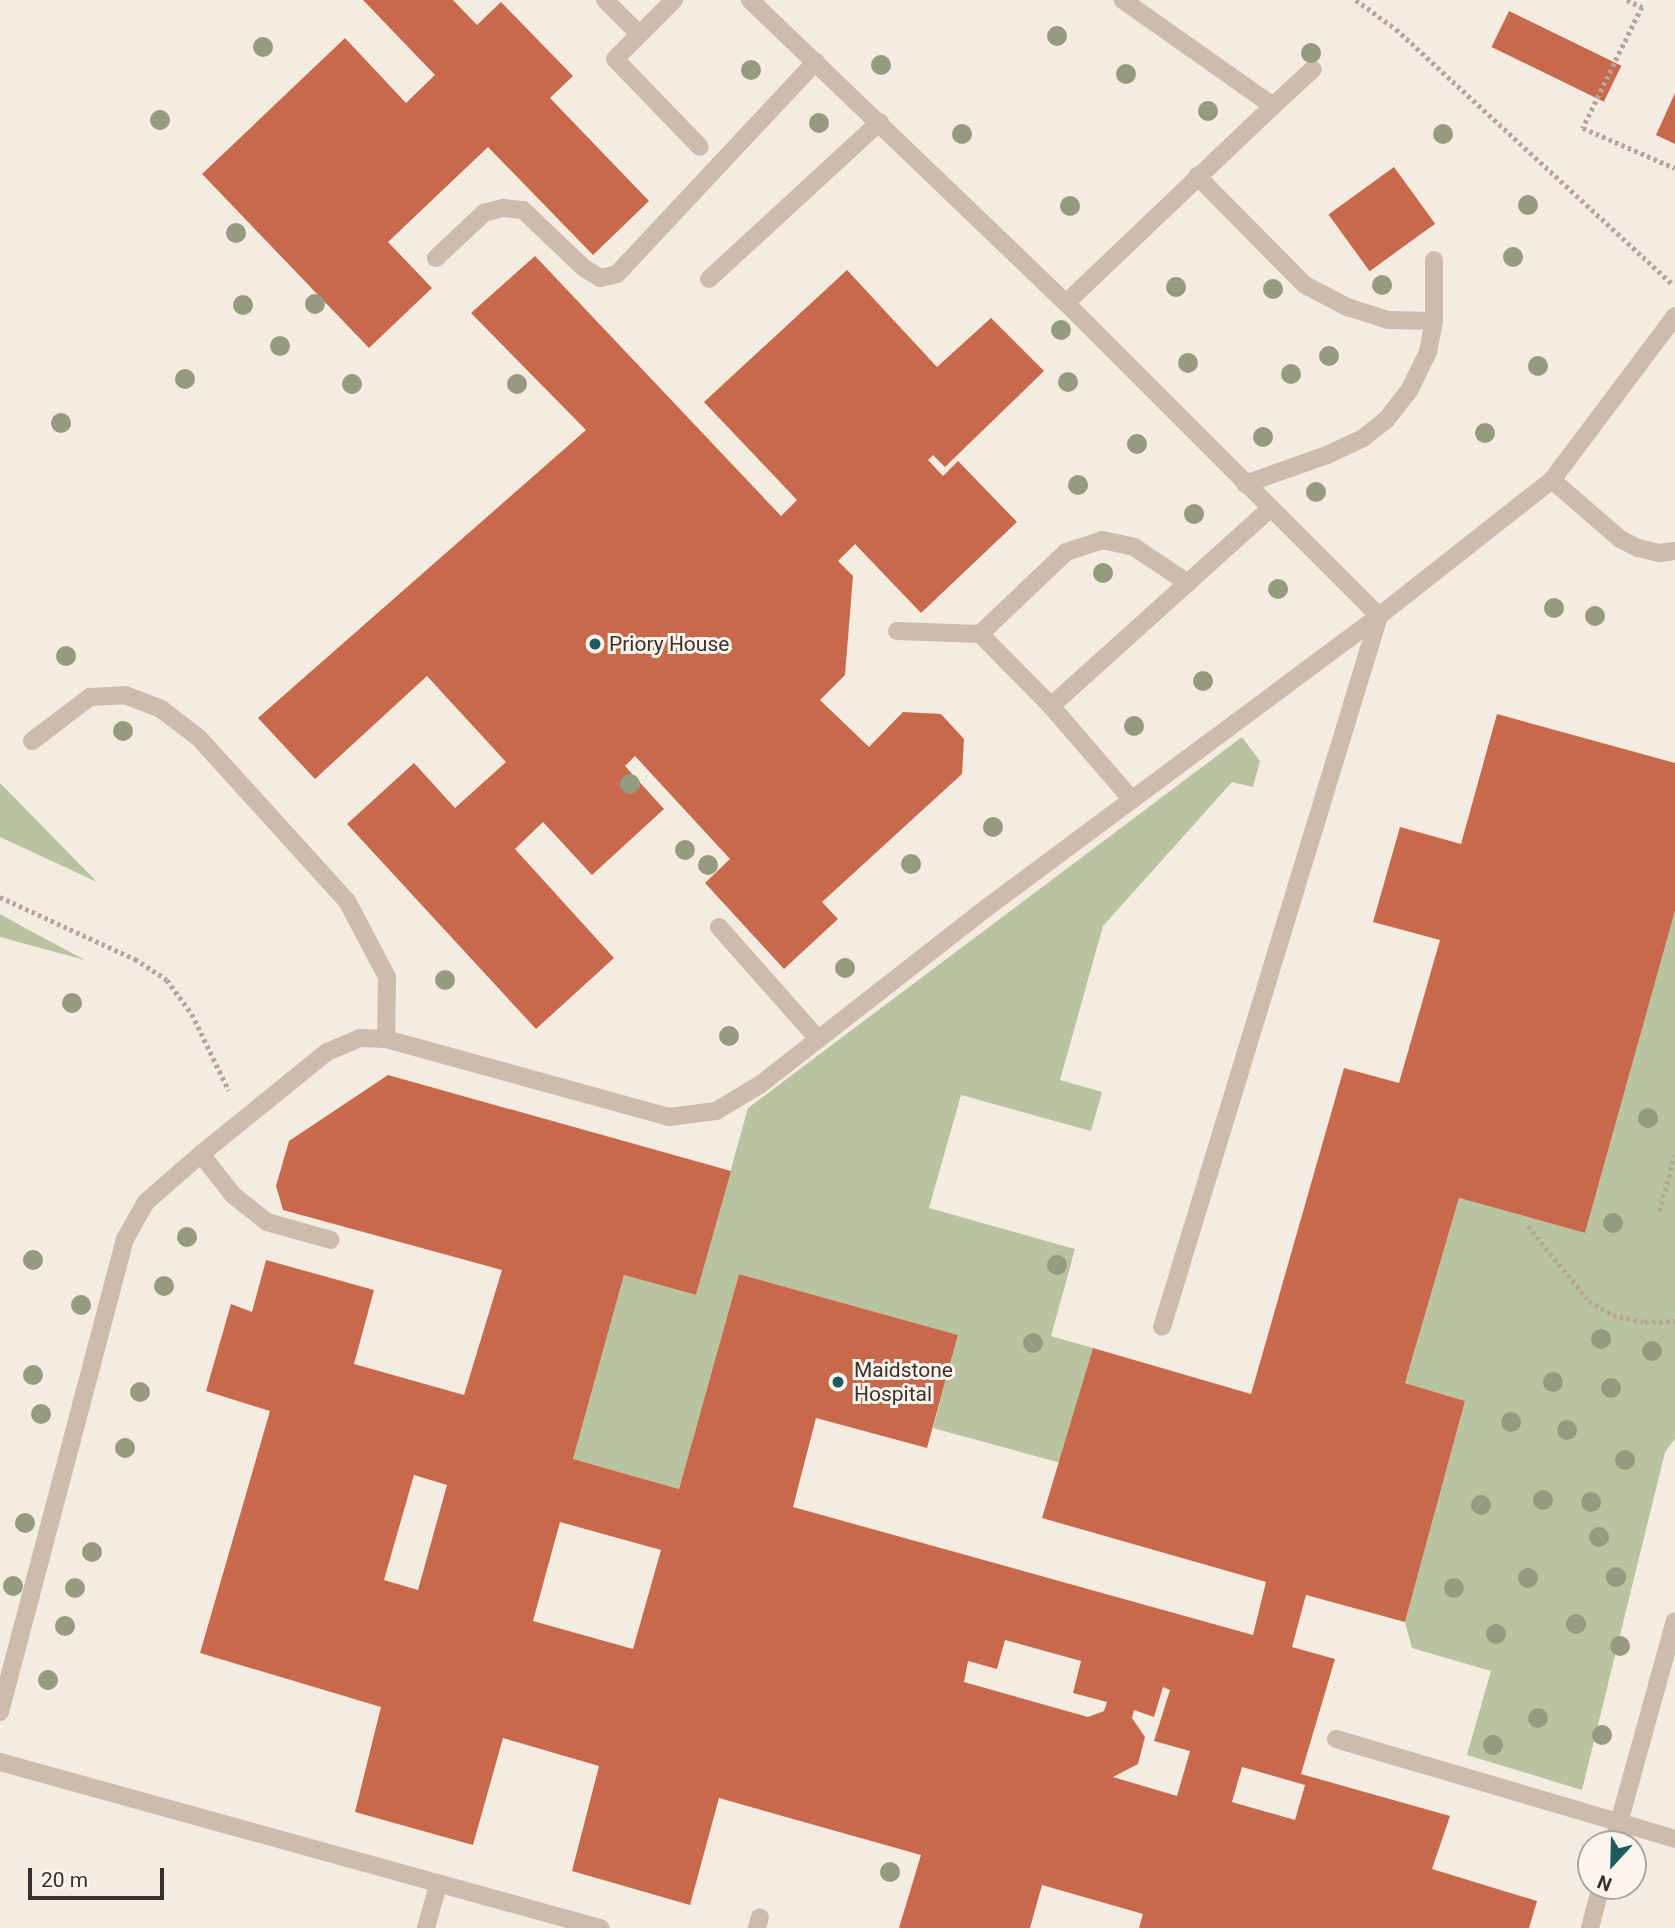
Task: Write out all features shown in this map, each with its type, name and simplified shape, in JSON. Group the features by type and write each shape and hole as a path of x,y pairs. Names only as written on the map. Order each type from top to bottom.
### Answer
{"lane":[{"path":"605,0 639,34"},
{"path":"674,0 615,59 700,147"},
{"path":"750,0 1066,303 1378,616"},
{"path":"1123,0 1273,106"},
{"path":"436,258 484,213 503,208 523,210 584,268 600,278 617,274 816,61"},
{"path":"1066,303 1196,176 1313,69"},
{"path":"709,279 880,122"},
{"path":"1196,176 1305,285 1347,307 1388,320 1434,321"},
{"path":"1245,484 1327,455 1363,438 1386,420 1409,391 1428,352 1434,321 1434,260"},
{"path":"0,1712 125,1239 146,1202 201,1154 327,1052 360,1038 386,1039 669,1117 716,1111 761,1084 1378,616 1552,480 1675,316"},
{"path":"1552,480 1620,539 1638,548 1660,552 1675,551"},
{"path":"1051,706 1270,509"},
{"path":"980,634 1066,552 1102,540 1134,547 1188,583"},
{"path":"1162,1327 1378,616"},
{"path":"897,631 980,634 1051,706 1132,800"},
{"path":"32,741 90,697 125,695 161,709 199,738 347,901 387,978 386,1039"},
{"path":"719,927 818,1039"},
{"path":"201,1154 233,1195 267,1222 331,1240"},
{"path":"1617,1830 1675,1621"},
{"path":"1336,1739 1675,1839"},
{"path":"0,1762 600,1928"},
{"path":"426,1928 438,1885"},
{"path":"1590,1928 1597,1900"}],"path":[{"path":"1356,0 1395,29 1675,287"},
{"path":"1627,0 1642,7 1583,128 1675,168"},
{"path":"0,897 135,959 167,980 192,1014 221,1078 248,1117"},
{"path":"1659,1212 1675,1155"},
{"path":"1528,1226 1589,1301 1613,1315 1645,1322 1675,1321"}],"green space":[{"path":"1242,737 1260,761 1253,787 1232,782 1103,926 1060,1080 1102,1092 1091,1131 961,1095 929,1208 1075,1249 1051,1336 1093,1348 1061,1463 933,1428 958,1335 739,1274 679,1489 573,1459 624,1275 696,1295 748,1108"},
{"path":"0,783 97,882 0,837"},
{"path":"1675,911 1675,1439 1665,1452 1582,1790 1467,1755 1491,1671 1412,1648 1405,1622 1465,1401 1405,1383 1459,1198 1585,1233"},
{"path":"0,914 25,928 85,960 0,937"}],"building":[{"path":"363,0 453,0 477,25 501,2 573,76 550,98 649,201 593,255 488,147 388,242 432,288 369,348 202,174 345,38 406,103 435,75"},
{"path":"1509,11 1621,66 1604,102 1491,47"},
{"path":"1675,93 1675,144 1656,135"},
{"path":"1394,167 1435,224 1370,271 1328,215"},
{"name":"Priory House","path":"535,256 781,516 797,500 704,402 847,270 937,367 991,318 1044,371 945,467 933,455 928,460 943,476 958,461 1017,522 921,613 855,544 838,561 853,576 845,675 820,700 869,747 903,712 941,714 964,739 962,774 822,902 838,919 784,969 705,883 730,859 635,756 625,766 664,809 592,875 543,822 515,849 614,958 536,1029 347,824 414,763 455,808 506,762 427,676 315,779 258,718 586,430 471,313"},
{"name":"Maidstone Hospital","path":"1497,714 1675,763 1675,911 1585,1233 1459,1198 1405,1383 1465,1401 1405,1622 1306,1595 1292,1647 1335,1659 1301,1774 1450,1816 1432,1869 1537,1901 1529,1928 1139,1928 1143,1914 1042,1885 1030,1928 899,1928 921,1855 719,1798 690,1905 572,1871 599,1766 503,1738 473,1845 355,1812 381,1707 200,1653 270,1411 206,1391 231,1304 252,1312 266,1260 374,1290 354,1364 464,1395 502,1270 283,1210 276,1186 289,1141 388,1075 731,1171 696,1295 624,1275 573,1459 679,1489 739,1274 958,1335 927,1448 816,1418 793,1507 1253,1635 1266,1582 1042,1518 1093,1348 1251,1394 1344,1068 1399,1083 1440,940 1373,922 1400,827 1461,844","holes":["414,1475 447,1485 418,1590 384,1580","560,1522 661,1550 633,1649 533,1621","1005,1640 1081,1661 1073,1693 1107,1702 1104,1711 1088,1717 964,1682 968,1661 997,1669","1163,1687 1170,1690 1154,1741 1190,1751 1177,1796 1113,1777 1138,1764 1145,1737 1132,1718 1134,1710 1154,1717","1242,1767 1305,1785 1295,1820 1232,1802"]}],"place":[{"name":"Priory House","path":"595,644"},
{"name":"Maidstone Hospital","path":"838,1382"}]}
